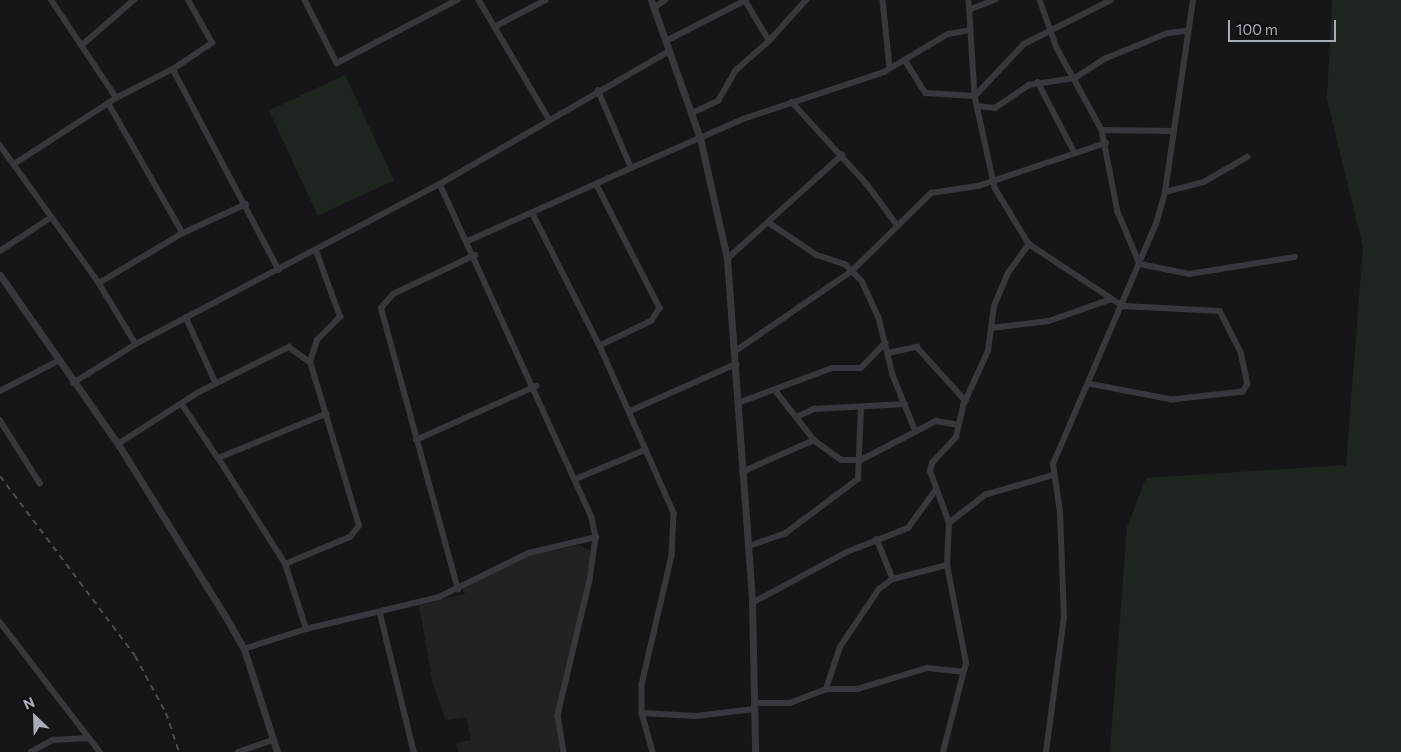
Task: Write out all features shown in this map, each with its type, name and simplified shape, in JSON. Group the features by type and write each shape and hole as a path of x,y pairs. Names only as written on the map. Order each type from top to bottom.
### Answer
{"street":[{"path":"51,0 116,98"},
{"path":"14,164 116,98 173,68 212,43 188,0"},
{"path":"305,0 336,63 457,0"},
{"path":"479,0 549,119"},
{"path":"496,26 546,0"},
{"path":"651,0 700,138 727,259 749,546 755,752"},
{"path":"654,8 665,0"},
{"path":"666,41 745,0 769,41"},
{"path":"692,113 718,101 736,70 769,41 806,0"},
{"path":"883,0 890,68"},
{"path":"969,0 975,96 993,181 1029,244 1109,300 1123,306 1220,311 1241,352 1246,389 1172,400 1089,384"},
{"path":"971,9 995,0"},
{"path":"1040,0 1049,30 1102,130 1118,212 1140,264"},
{"path":"975,96 1012,54 1049,30 1111,0"},
{"path":"1046,752 1064,617 1060,512 1053,475 1057,453 1123,306 1165,192 1186,31 1193,0"},
{"path":"82,45 136,1"},
{"path":"468,241 533,214 700,138 792,102 890,68 948,34 970,30"},
{"path":"977,106 995,108 1038,82 1075,78 1138,45 1186,31"},
{"path":"73,383 136,344 316,251 440,184 669,51"},
{"path":"905,60 926,93 975,96"},
{"path":"173,68 279,270"},
{"path":"1038,82 1076,153"},
{"path":"598,91 631,168"},
{"path":"792,102 842,155 898,226"},
{"path":"109,104 184,233"},
{"path":"1102,130 1174,131"},
{"path":"734,352 852,271 931,193 993,181 1106,143"},
{"path":"0,144 50,218 99,283 136,344"},
{"path":"727,259 842,155"},
{"path":"1165,192 1204,182 1247,157"},
{"path":"440,184 578,478 596,537 580,631 558,715 564,752"},
{"path":"597,185 660,308 652,321 600,346"},
{"path":"99,283 184,233 246,204"},
{"path":"533,214 600,346 630,411 676,522 672,556 648,654 642,713 653,752"},
{"path":"0,251 50,218"},
{"path":"768,222 818,255 852,271 869,292 905,404 916,432"},
{"path":"943,752 963,672 964,638 947,565 949,523 935,491 932,463 952,442 959,425 965,400 988,351 994,306 1008,273 1029,244"},
{"path":"286,564 350,537 359,526 310,362 317,340 340,317 316,251"},
{"path":"458,590 380,308 393,294 475,256"},
{"path":"1140,264 1189,274 1295,257"},
{"path":"0,275 73,383 118,444 244,650 277,752"},
{"path":"990,328 1049,321 1109,300"},
{"path":"186,317 216,383"},
{"path":"738,404 832,368 861,368 885,343"},
{"path":"118,444 216,383 289,347 310,362"},
{"path":"888,353 917,347 965,400"},
{"path":"0,391 58,361"},
{"path":"630,411 736,364"},
{"path":"416,440 536,386"},
{"path":"775,390 800,416 814,440 842,460 861,460 936,421 959,425"},
{"path":"182,404 286,564 306,629"},
{"path":"800,416 814,409 862,408 905,404"},
{"path":"749,546 786,533 851,487 861,472 862,408"},
{"path":"218,458 326,414"},
{"path":"0,420 40,483"},
{"path":"742,472 814,440"},
{"path":"578,478 645,450"},
{"path":"949,523 985,495 1053,475"},
{"path":"752,603 877,539 915,522 935,491"},
{"path":"244,650 306,629 380,612 458,590 499,565 596,537"},
{"path":"877,539 893,579"},
{"path":"826,690 845,638 879,589 893,579 947,565"},
{"path":"380,612 414,752"},
{"path":"0,622 100,752"},
{"path":"642,713 696,716 755,706 790,703 826,690 858,689 927,668 963,672"},
{"path":"31,752 53,740 89,738"},
{"path":"238,752 272,740"}],"shaded area":[{"path":"1332,0 1401,0 1401,752 1110,752 1127,527 1146,478 1346,465 1363,248 1327,99"},
{"path":"345,75 394,180 318,216 269,110"},
{"path":"579,545 591,551 571,670 556,719 560,752 458,752 456,743 471,740 466,717 446,720 433,685 419,605 465,594 463,589 520,558"}],"railway":[{"path":"0,476 135,656 166,713 179,752"}]}
